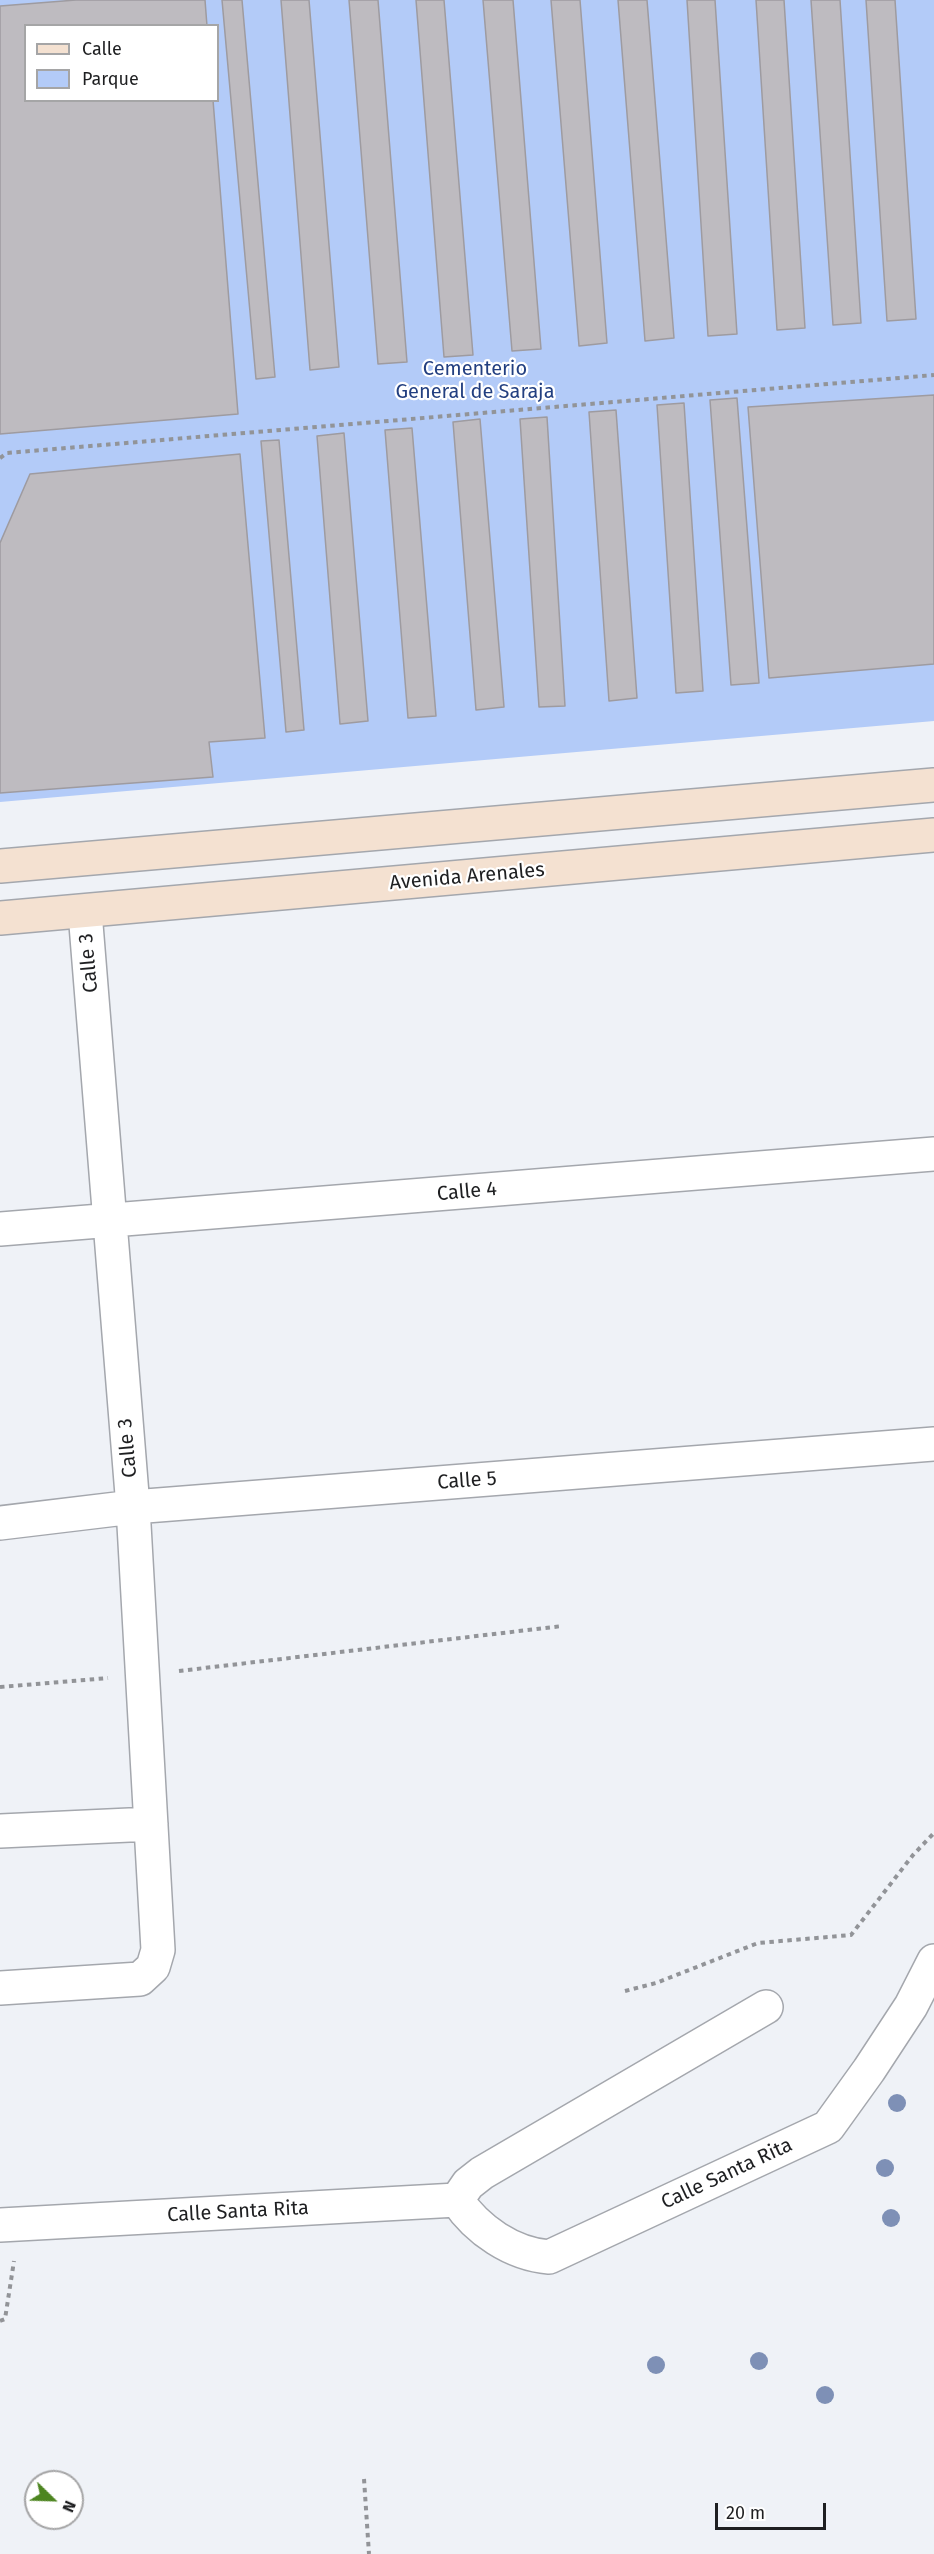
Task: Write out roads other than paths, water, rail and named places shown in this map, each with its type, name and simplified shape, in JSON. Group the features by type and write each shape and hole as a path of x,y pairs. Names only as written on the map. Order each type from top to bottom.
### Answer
{"street":[{"path":"0,866 934,785"},
{"name":"Avenida Arenales","path":"0,918 934,835"},
{"name":"Calle 3","path":"0,1988 140,1979 153,1967 158,1950 133,1507 85,912"},
{"name":"Calle 4","path":"0,1229 934,1154"},
{"name":"Calle 5","path":"0,1523 133,1507 934,1444"},
{"path":"0,1831 151,1824"},
{"name":"Calle Santa Rita","path":"10,2225 457,2200 469,2218 513,2249 530,2256 549,2257 828,2127 911,2006 934,1961"},
{"path":"457,2200 468,2184 482,2173 766,2007"}],"park label":[{"name":"Cementerio General de Saraja","path":"475,380"}]}
